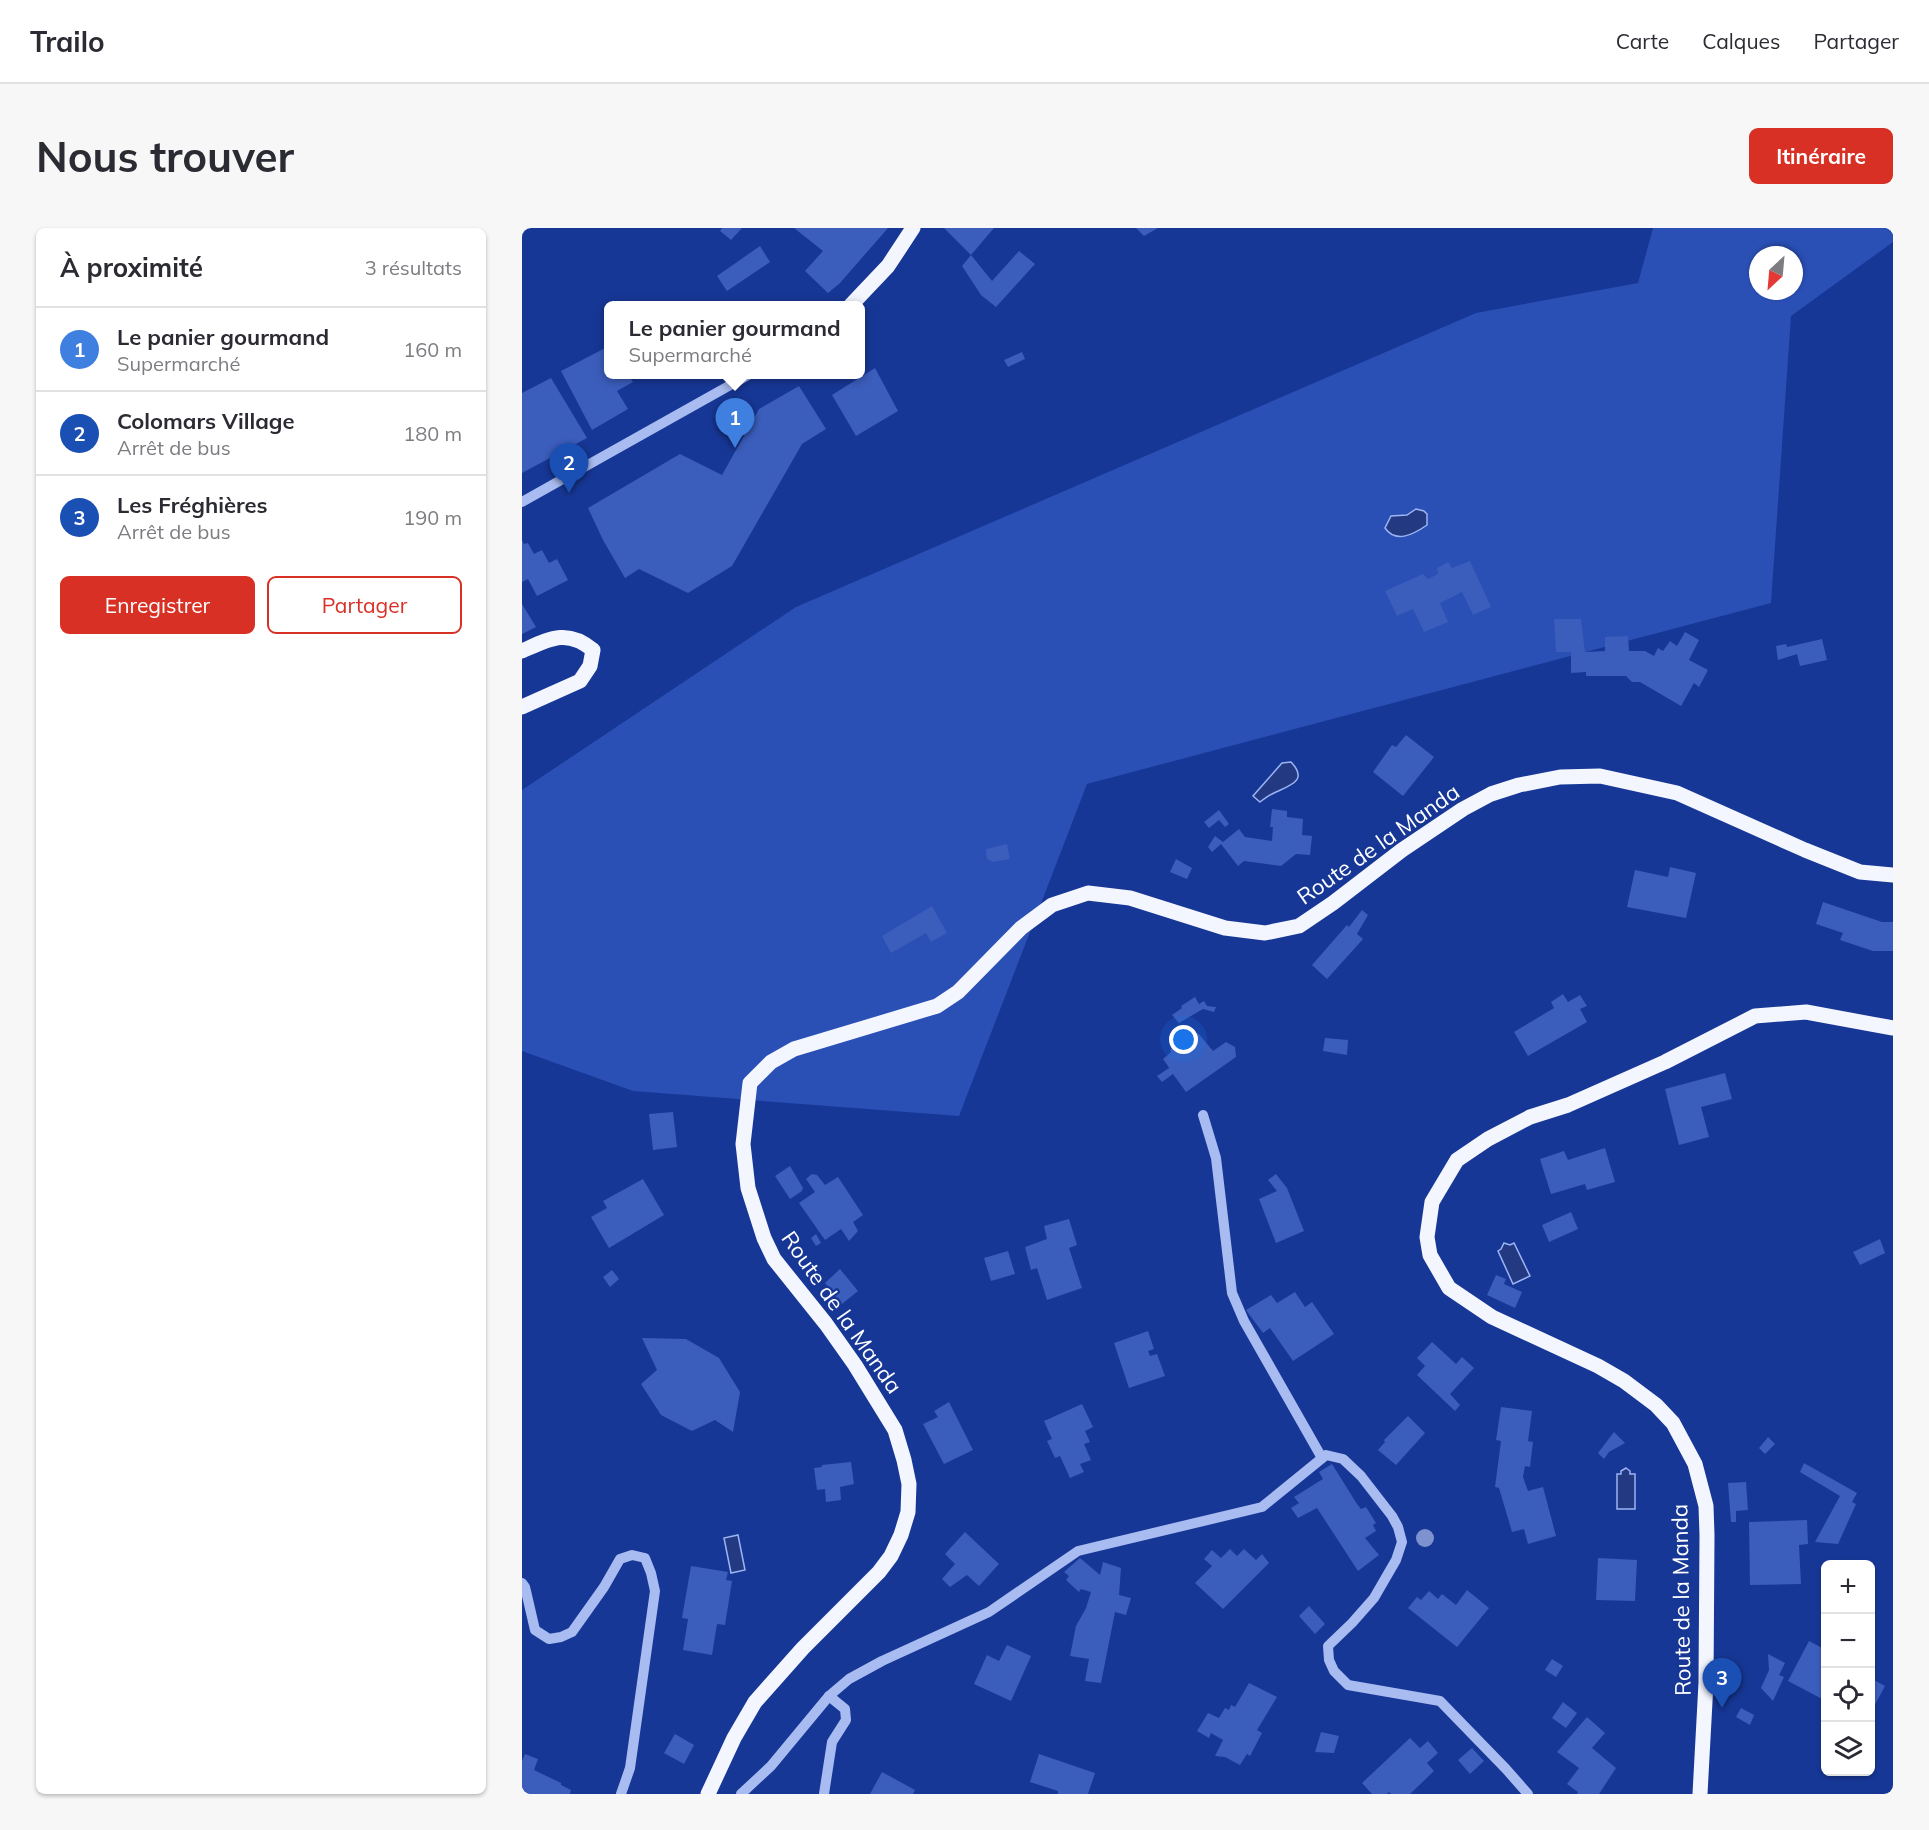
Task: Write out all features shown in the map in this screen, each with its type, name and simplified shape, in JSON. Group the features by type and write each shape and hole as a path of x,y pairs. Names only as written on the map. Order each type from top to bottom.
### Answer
{"main road":[{"path":"856,301 888,266 913,228"},
{"path":"522,651 546,641 565,637 582,641 593,650 590,666 580,681 522,707"},
{"name":"Route de la Manda","path":"708,1794 734,1738 755,1702 803,1648 879,1572 891,1556 908,1512 909,1484 895,1430 855,1365 826,1324 774,1259 764,1238 748,1188 743,1144 750,1083 771,1062 794,1049 937,1006 958,992 1021,928 1052,905 1088,893 1130,898 1225,928 1265,933 1299,926 1463,808 1491,794 1519,785 1560,777 1600,776 1677,793 1860,872 1893,875"},
{"name":"Route de la Manda","path":"1700,1794 1706,1683 1707,1535 1706,1506 1695,1464 1673,1424 1656,1405 1624,1381 1598,1366 1492,1317 1449,1288 1430,1255 1427,1237 1432,1202 1457,1160 1488,1139 1530,1117 1568,1105 1665,1062 1755,1016 1806,1012 1893,1028"}],"street":[{"path":"522,502 743,379"},
{"path":"1203,1115 1216,1158 1232,1293 1244,1321 1322,1458"},
{"path":"741,1794 771,1766 829,1696 849,1679 882,1661 988,1612 1078,1551 1262,1507 1326,1455 1343,1459 1361,1476 1392,1516 1402,1542 1396,1560 1374,1598 1328,1646 1329,1660 1334,1671 1348,1685 1440,1701 1528,1794"},
{"path":"522,1583 525,1587 535,1630 549,1639 561,1637 572,1632 604,1587 620,1558 632,1554 645,1558 655,1591 630,1768 621,1794"},
{"path":"824,1794 832,1742 846,1720 845,1709 829,1696"}],"shaded area":[{"path":"1653,228 1893,228 1893,242 1791,316 1771,603 1087,784 959,1116 633,1091 522,1051 522,790 796,607 1476,313 1638,283"},
{"path":"1416,509 1427,514 1427,525 1405,536 1394,536 1385,528 1391,516 1407,515"},
{"path":"1291,762 1298,774 1297,779 1290,786 1260,802 1253,796 1282,763"},
{"path":"1504,1243 1510,1245 1514,1243 1530,1276 1513,1284 1498,1251"},
{"path":"1626,1468 1630,1474 1635,1474 1635,1509 1617,1509 1617,1474 1621,1474 1621,1471"},
{"path":"738,1535 745,1570 731,1573 724,1538"}],"building":[{"path":"722,228 742,228 731,240 720,231"},
{"path":"794,228 888,228 840,283 828,293 805,271 823,251"},
{"path":"944,228 994,228 971,255"},
{"path":"1136,228 1158,228 1144,236"},
{"path":"760,246 770,262 727,291 717,276"},
{"path":"1019,251 1035,264 996,307 981,295 962,266 971,255 992,281"},
{"path":"604,349 604,379 631,379 633,382 617,391 628,409 592,430 561,371"},
{"path":"1022,352 1025,359 1008,367 1004,360"},
{"path":"875,368 898,411 856,436 832,395 857,379 865,379 865,374"},
{"path":"551,378 587,438 522,473 522,393"},
{"path":"799,386 826,429 802,444 732,566 688,593 639,569 625,578 588,508 680,454 722,475 759,409"},
{"path":"522,540 524,544 528,543 534,554 542,550 549,563 557,559 568,580 537,596 528,579 522,582"},
{"path":"1470,561 1491,607 1473,615 1462,592 1440,603 1448,622 1424,632 1413,609 1397,616 1385,591 1423,574 1428,579 1438,574 1437,568 1448,562 1452,568"},
{"path":"522,604 536,627 522,634"},
{"path":"1554,619 1581,619 1585,652 1605,651 1605,637 1628,636 1629,651 1645,651 1654,656 1658,648 1663,651 1670,641 1677,646 1685,632 1699,640 1689,660 1708,670 1699,687 1694,683 1681,706 1640,682 1632,682 1626,676 1586,676 1586,672 1571,673 1571,652 1556,652"},
{"path":"1822,639 1827,660 1800,666 1797,654 1778,660 1776,646 1786,644 1787,647"},
{"path":"1406,735 1434,757 1403,796 1373,772 1392,745 1396,747"},
{"path":"1272,809 1287,811 1287,817 1303,819 1302,835 1312,836 1310,855 1296,854 1281,866 1244,861 1238,866 1221,844 1212,852 1208,847 1215,836 1223,842 1239,829 1245,837 1272,841 1273,827 1270,827"},
{"path":"1219,810 1229,824 1225,827 1219,820 1209,828 1204,822"},
{"path":"1007,844 1010,859 993,862 987,859 986,849"},
{"path":"1176,859 1192,868 1187,879 1170,872"},
{"path":"1670,867 1696,873 1686,918 1627,907 1635,870 1668,877"},
{"path":"1823,902 1882,922 1893,922 1893,951 1873,951 1840,940 1843,933 1816,924"},
{"path":"932,906 947,933 931,942 926,933 891,953 882,936"},
{"path":"1362,910 1368,915 1357,934 1363,939 1327,979 1312,965 1347,925 1349,927"},
{"path":"1563,994 1568,1002 1580,995 1587,1006 1580,1009 1587,1022 1528,1056 1514,1032 1554,1008 1551,1002"},
{"path":"1195,997 1199,1004 1204,1001 1207,1006 1216,1007 1214,1012 1203,1009 1179,1023 1172,1015"},
{"path":"1198,1033 1213,1051 1226,1042 1235,1047 1236,1057 1186,1092 1173,1074 1162,1082 1157,1076 1170,1069 1163,1059 1178,1044 1179,1046"},
{"path":"1325,1038 1348,1040 1347,1055 1323,1051"},
{"path":"1725,1073 1732,1099 1701,1107 1709,1137 1679,1145 1665,1089"},
{"path":"673,1112 677,1147 653,1150 649,1114"},
{"path":"1605,1148 1615,1182 1587,1190 1585,1184 1551,1194 1540,1159 1564,1151 1568,1160"},
{"path":"790,1166 803,1188 790,1199 775,1176"},
{"path":"812,1174 817,1175 825,1185 838,1177 863,1215 853,1222 858,1231 849,1241 841,1229 825,1240 799,1203 815,1192 806,1179"},
{"path":"1276,1174 1287,1188 1304,1231 1276,1243 1259,1199 1277,1191 1268,1180"},
{"path":"643,1179 664,1215 609,1248 591,1217 607,1208 603,1201"},
{"path":"1571,1212 1578,1229 1549,1242 1542,1225"},
{"path":"1069,1219 1077,1245 1069,1248 1082,1288 1047,1300 1037,1268 1031,1270 1025,1247 1047,1239 1044,1226"},
{"path":"816,1234 821,1243 816,1246 811,1238"},
{"path":"1880,1239 1885,1253 1860,1265 1853,1252"},
{"path":"1008,1251 1015,1274 991,1281 984,1258"},
{"path":"840,1269 858,1291 842,1304 825,1283"},
{"path":"612,1270 619,1279 610,1287 603,1277"},
{"path":"1496,1275 1506,1279 1504,1284 1522,1292 1515,1308 1487,1295"},
{"path":"1295,1292 1305,1307 1312,1302 1334,1334 1293,1361 1270,1328 1263,1333 1246,1310 1271,1295 1277,1303"},
{"path":"1148,1331 1154,1349 1148,1351 1150,1356 1157,1354 1165,1376 1129,1388 1114,1343"},
{"path":"642,1338 686,1339 719,1358 740,1392 733,1432 715,1420 692,1431 661,1415 641,1384 657,1370"},
{"path":"1432,1342 1456,1364 1462,1357 1474,1368 1450,1394 1460,1405 1455,1411 1417,1375 1425,1366 1417,1358"},
{"path":"949,1402 973,1450 944,1464 923,1424 938,1417 934,1411"},
{"path":"1082,1404 1093,1427 1085,1431 1090,1442 1084,1444 1091,1460 1080,1464 1084,1472 1070,1478 1060,1456 1055,1458 1047,1441 1052,1439 1044,1421"},
{"path":"1501,1407 1532,1411 1528,1441 1533,1442 1530,1467 1525,1466 1523,1477 1528,1491 1543,1487 1556,1536 1528,1544 1524,1529 1512,1532 1499,1488 1495,1487 1501,1441 1496,1440"},
{"path":"1408,1416 1425,1433 1396,1465 1378,1450 1385,1442 1384,1440"},
{"path":"1614,1432 1625,1443 1609,1452 1604,1459 1598,1453"},
{"path":"1768,1437 1775,1444 1765,1454 1759,1448"},
{"path":"851,1462 854,1484 840,1487 841,1500 826,1502 825,1489 817,1490 814,1468"},
{"path":"1804,1463 1857,1493 1852,1502 1856,1504 1838,1544 1815,1542 1840,1496 1800,1472"},
{"path":"1332,1464 1357,1504 1361,1509 1366,1507 1376,1523 1373,1525 1376,1531 1365,1538 1379,1555 1358,1571 1317,1508 1298,1518 1291,1508 1299,1503 1294,1497 1323,1479 1319,1472"},
{"path":"1746,1482 1748,1510 1736,1511 1736,1522 1731,1522 1728,1483"},
{"path":"1807,1520 1808,1544 1799,1545 1801,1584 1750,1585 1749,1522"},
{"path":"965,1532 999,1564 979,1586 967,1575 950,1587 942,1579 955,1564 945,1554"},
{"path":"1230,1549 1237,1556 1244,1549 1256,1560 1262,1554 1269,1563 1223,1609 1195,1583 1212,1566 1204,1559 1212,1550 1221,1558"},
{"path":"1080,1558 1100,1575 1103,1562 1121,1568 1119,1595 1131,1598 1126,1615 1115,1612 1101,1683 1085,1681 1089,1659 1070,1656 1076,1626 1086,1608 1091,1592 1081,1589 1079,1592 1066,1580 1069,1576 1064,1572"},
{"path":"1598,1558 1637,1560 1635,1601 1596,1600"},
{"path":"691,1566 728,1572 726,1580 732,1581 725,1625 717,1624 712,1655 683,1650 688,1619 682,1618"},
{"path":"1467,1590 1489,1608 1457,1647 1408,1608 1417,1597 1421,1600 1429,1591 1438,1599 1442,1594 1456,1605"},
{"path":"1309,1606 1325,1624 1315,1634 1299,1616"},
{"path":"1809,1641 1821,1647 1821,1698 1788,1681"},
{"path":"1007,1645 1031,1656 1011,1701 974,1684 987,1655 999,1661"},
{"path":"1768,1654 1785,1663 1779,1675 1784,1677 1773,1701 1761,1688 1769,1670"},
{"path":"1552,1659 1563,1666 1556,1677 1545,1670"},
{"path":"1875,1681 1885,1686 1875,1705"},
{"path":"1249,1683 1277,1697 1257,1730 1262,1733 1250,1756 1247,1754 1240,1765 1225,1757 1215,1756 1223,1740 1211,1733 1209,1738 1197,1731 1208,1713 1219,1718 1225,1708 1229,1710 1231,1705 1235,1707"},
{"path":"1563,1702 1577,1713 1566,1728 1552,1718"},
{"path":"1741,1708 1754,1715 1750,1725 1736,1717"},
{"path":"1587,1717 1605,1733 1592,1748 1616,1768 1599,1794 1577,1794 1578,1792 1567,1784 1579,1768 1557,1752"},
{"path":"1321,1732 1339,1736 1334,1753 1315,1752"},
{"path":"675,1734 694,1745 684,1764 664,1753"},
{"path":"1410,1738 1420,1748 1428,1741 1438,1753 1427,1763 1434,1771 1410,1794 1391,1794 1389,1792 1372,1794 1362,1783"},
{"path":"1472,1748 1484,1761 1470,1774 1458,1760"},
{"path":"525,1754 538,1759 534,1770 561,1783 571,1790 570,1794 522,1794 522,1761"},
{"path":"1039,1754 1095,1773 1088,1794 1058,1794 1058,1791 1030,1782"},
{"path":"882,1772 915,1790 913,1794 870,1794"}],"place":[{"name":"Le panier gourmand","path":"735,448"},
{"name":"Colomars Village","path":"569,493"},
{"name":"Les Fréghières","path":"1722,1708"}]}
